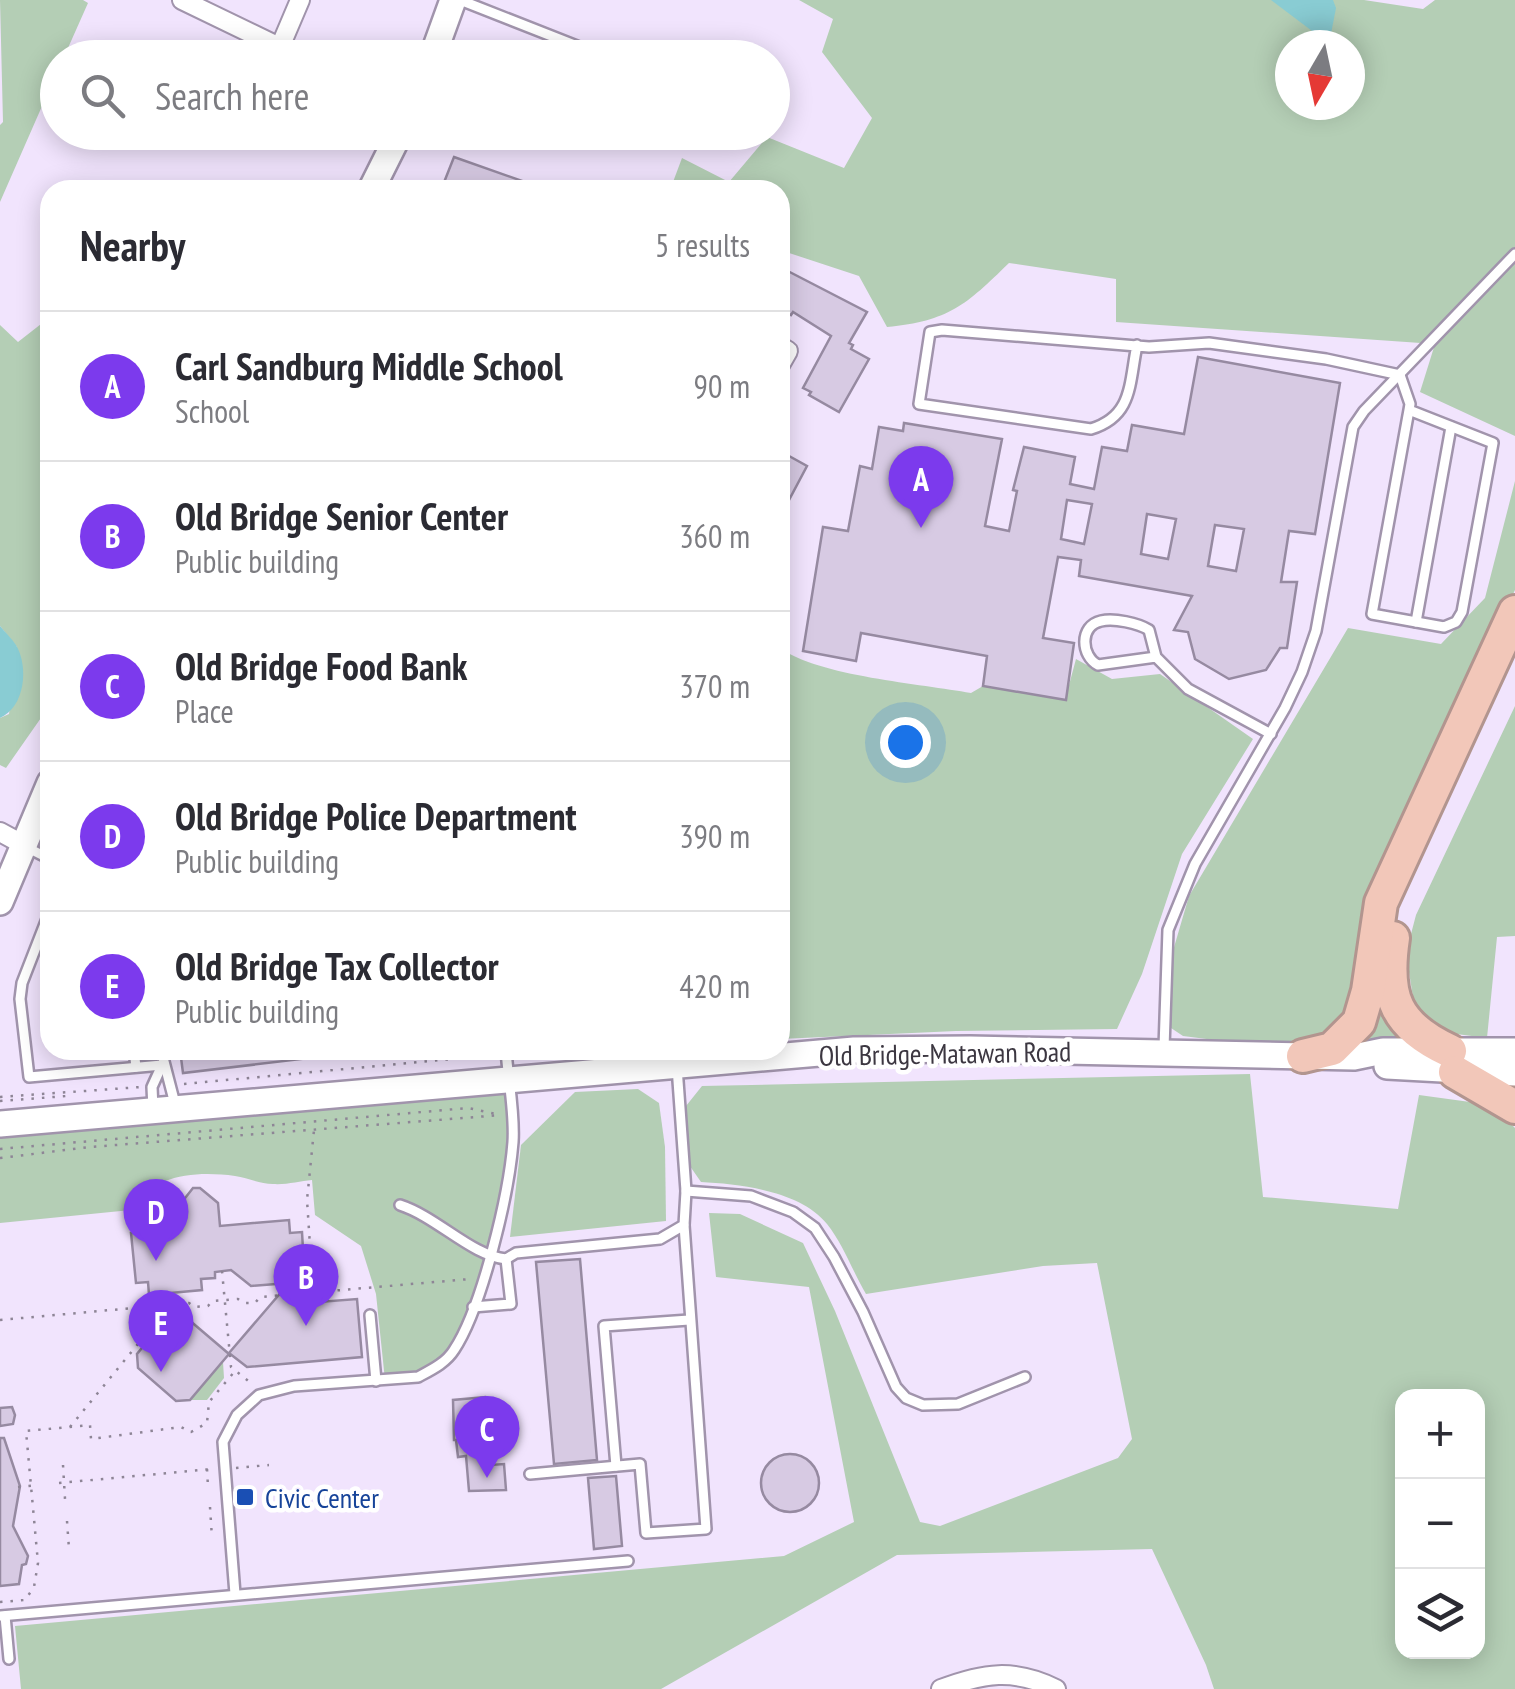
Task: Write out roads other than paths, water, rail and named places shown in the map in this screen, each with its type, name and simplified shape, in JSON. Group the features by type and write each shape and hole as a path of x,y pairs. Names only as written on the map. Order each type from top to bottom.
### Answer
{"highway":[{"path":"1303,1056 1332,1049 1360,1022 1381,904 1515,612"},
{"path":"1515,662 1405,899 1393,939 1392,975 1399,1012 1421,1038 1515,1107"}],"main road":[{"path":"440,40 457,0"},
{"path":"376,180 391,150"},
{"path":"0,902 40,807"},
{"name":"Old Bridge-Matawan Road","path":"790,1055 854,1050 1164,1053 1354,1057 1383,1066 1452,1062 1515,1051"},
{"name":"Old Bridge-Matawan Road","path":"0,1124 163,1097 508,1080 728,1060"},
{"name":"Old Bridge-Matawan Road","path":"1452,1062 1515,1073"}],"street":[{"path":"182,0 267,40"},
{"path":"283,40 300,0"},
{"path":"0,832 24,845"},
{"path":"941,1689 977,1676 1030,1676 1056,1689"}],"lane":[{"path":"457,0 562,40"},
{"path":"1164,1053 1168,930 1194,864 1302,672 1316,631 1353,427 1515,254"},
{"path":"1137,346 1123,410 1108,424 1091,429 919,404 930,332 942,330 1137,346 1209,343 1326,358 1400,375"},
{"path":"1400,375 1409,410 1372,614 1444,627 1456,622 1462,612 1493,444 1409,410"},
{"path":"1416,622 1451,427"},
{"path":"1156,657 1098,665 1090,661 1087,653 1086,633 1092,624 1104,620 1141,625 1149,630 1156,657 1188,690 1270,734"},
{"path":"24,845 40,854"},
{"path":"40,937 22,983 20,1000 29,1077 162,1065"},
{"path":"135,1060 136,1067"},
{"path":"162,1060 163,1097"},
{"path":"235,1594 223,1442 237,1414 260,1395 294,1386 418,1377 453,1353 473,1307 502,1210 513,1140 507,1060"},
{"path":"530,1474 640,1464 646,1534 706,1529 689,1320 686,1191 677,1064"},
{"path":"162,1065 163,1097"},
{"path":"686,1191 761,1198 793,1212 815,1228 834,1257 896,1387 906,1398 923,1405 958,1404 1025,1377"},
{"path":"400,1205 450,1230 489,1258 660,1239 684,1225"},
{"path":"473,1307 512,1304 506,1259"},
{"path":"370,1315 376,1381"},
{"path":"616,1466 604,1326 689,1320"},
{"path":"9,1659 2,1616 628,1561"}],"place":[{"name":"Carl Sandburg Middle School","path":"921,528"},
{"name":"Old Bridge Police Department","path":"156,1261"},
{"name":"Old Bridge Senior Center","path":"306,1326"},
{"name":"Old Bridge Tax Collector","path":"161,1372"},
{"name":"Old Bridge Food Bank","path":"487,1478"},
{"name":"Civic Center","path":"245,1497"}]}
